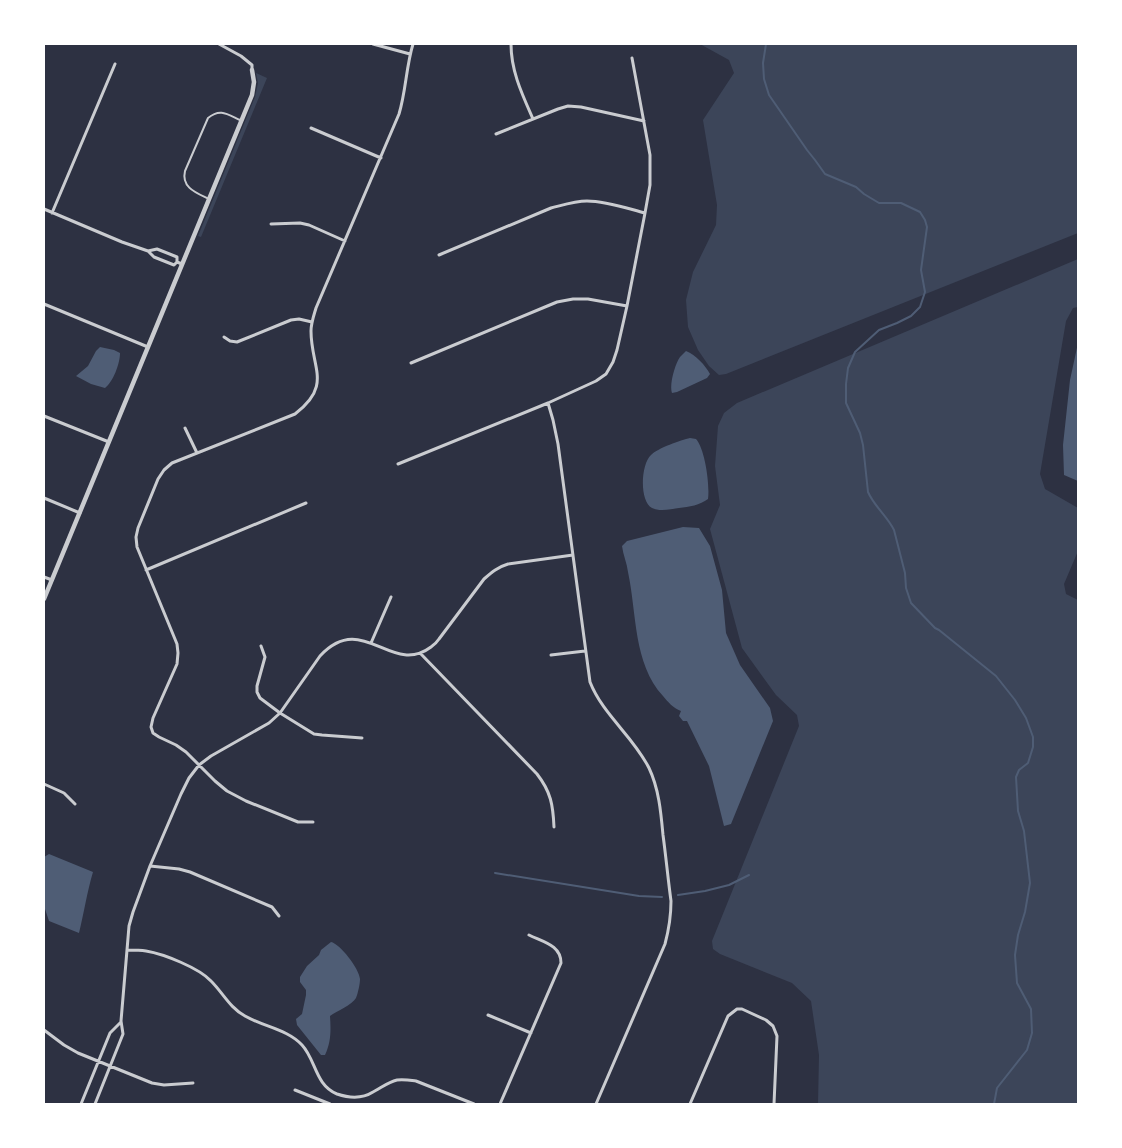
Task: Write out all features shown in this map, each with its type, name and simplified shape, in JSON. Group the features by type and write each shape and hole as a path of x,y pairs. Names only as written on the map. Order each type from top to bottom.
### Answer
{"street":[{"path":"44,599 148,347 180,263 252,95 254,82 252,65 241,56 219,44"},
{"path":"373,44 410,54"},
{"path":"313,822 298,822 246,801 214,781 186,752 153,733 151,727 153,718 177,664 178,652 177,644 137,547 136,537 158,479 172,463 295,414 311,400 318,379 311,330 312,322 316,308 400,114 412,44"},
{"path":"511,44 512,64 518,84 534,119"},
{"path":"398,464 548,403 596,381 606,374 613,362 627,306 650,184 650,155 632,58"},
{"path":"52,213 115,64"},
{"path":"496,134 568,106 581,107 644,121"},
{"path":"311,128 381,158"},
{"path":"439,255 552,208 569,203 587,201 604,203 645,212"},
{"path":"44,209 148,251 154,257 174,265 180,263"},
{"path":"271,224 300,223 310,225 345,240"},
{"path":"148,251 156,249 177,257 180,263"},
{"path":"411,363 557,302 588,299 627,306"},
{"path":"44,304 148,347"},
{"path":"224,337 230,341 237,342 291,320 299,319 312,322"},
{"path":"548,403 558,444 590,682 602,705 638,750 649,768 656,785 660,802 671,901 669,930 664,944 596,1104"},
{"path":"44,416 109,442"},
{"path":"185,428 197,453"},
{"path":"44,498 80,513"},
{"path":"146,570 306,503"},
{"path":"95,1104 123,1034 121,1021 132,912 180,794 199,764 270,723 280,713 327,648 350,638 359,639 399,654 420,653 430,648 439,639 484,579 500,566 573,555"},
{"path":"44,577 52,580"},
{"path":"371,643 391,597"},
{"path":"261,646 265,656 257,686 260,698 314,734 362,738"},
{"path":"551,655 585,651"},
{"path":"420,653 538,774 550,795 554,827"},
{"path":"44,784 64,793 75,804"},
{"path":"150,866 190,872 272,907 279,916"},
{"path":"500,1104 561,963 561,956 558,950 529,935"},
{"path":"127,950 160,955 197,970 210,979 233,1008 245,1016 287,1034 304,1047 318,1076 325,1086 334,1093 355,1098 372,1093 387,1083 407,1079 474,1104"},
{"path":"690,1104 728,1016 737,1009 742,1009 766,1020 773,1026 777,1036 774,1104"},
{"path":"488,1015 530,1033"},
{"path":"81,1104 110,1033 121,1021"},
{"path":"44,1030 78,1053 152,1083 164,1085 193,1083"},
{"path":"295,1090 330,1104"}],"lane":[{"path":"209,199 190,190 185,183 185,171 208,118 219,112 241,120"}],"shaded area":[{"path":"700,44 1078,44 1078,233 726,374 719,375 709,366 698,350 688,327 686,300 693,272 716,225 717,205 703,120 734,73 729,60"},
{"path":"256,73 267,78 201,237 198,236 255,97 258,83"},
{"path":"1078,259 1078,307 1073,308 1066,321 1040,474 1045,489 1078,508 1078,551 1064,584 1066,594 1078,600 1078,1104 818,1104 819,1055 811,1001 792,983 720,954 713,949 712,941 799,726 797,715 776,695 742,648 710,529 720,505 715,466 718,426 724,413 737,403"},
{"path":"1078,343 1078,481 1064,475 1063,445 1070,380"},
{"path":"100,347 120,353 116,372 111,382 105,388 91,384 76,376 88,366"},
{"path":"686,351 700,361 710,374 707,378 672,393 671,385 674,369 680,357"},
{"path":"690,438 696,439 702,451 707,476 708,499 687,507 662,510 652,508 648,504 643,491 643,474 648,460 651,455 659,450"},
{"path":"683,527 699,528 710,546 722,590 726,633 740,665 770,708 773,721 731,824 724,826 709,766 687,721 683,721 679,716 681,711 673,707 663,696 653,683 646,669 641,653 631,588 622,546 627,541"},
{"path":"49,854 93,872 79,933 49,921 44,906 44,857"},
{"path":"331,942 339,947 348,957 359,974 360,981 354,1001 330,1016 328,1046 325,1055 321,1055 297,1025 296,1019 302,1014 306,995 306,990 300,982 300,977 321,950"}],"waterway":[{"path":"766,44 763,63 764,79 769,95 825,174 856,187 879,203 901,203 920,212 927,227 921,270 925,292 920,307 911,316 879,330 855,352 848,368 846,403 860,433 863,445 868,492 894,530 911,603 935,628 996,676 1015,700 1026,718 1033,737 1033,747 1028,763 1019,770 1016,777 1018,811 1024,831 1030,883 1015,955 1017,983 1031,1009 1032,1033 1027,1050 997,1088 994,1104"},
{"path":"495,873 639,896 662,897"},
{"path":"678,895 729,885 749,875"}]}
